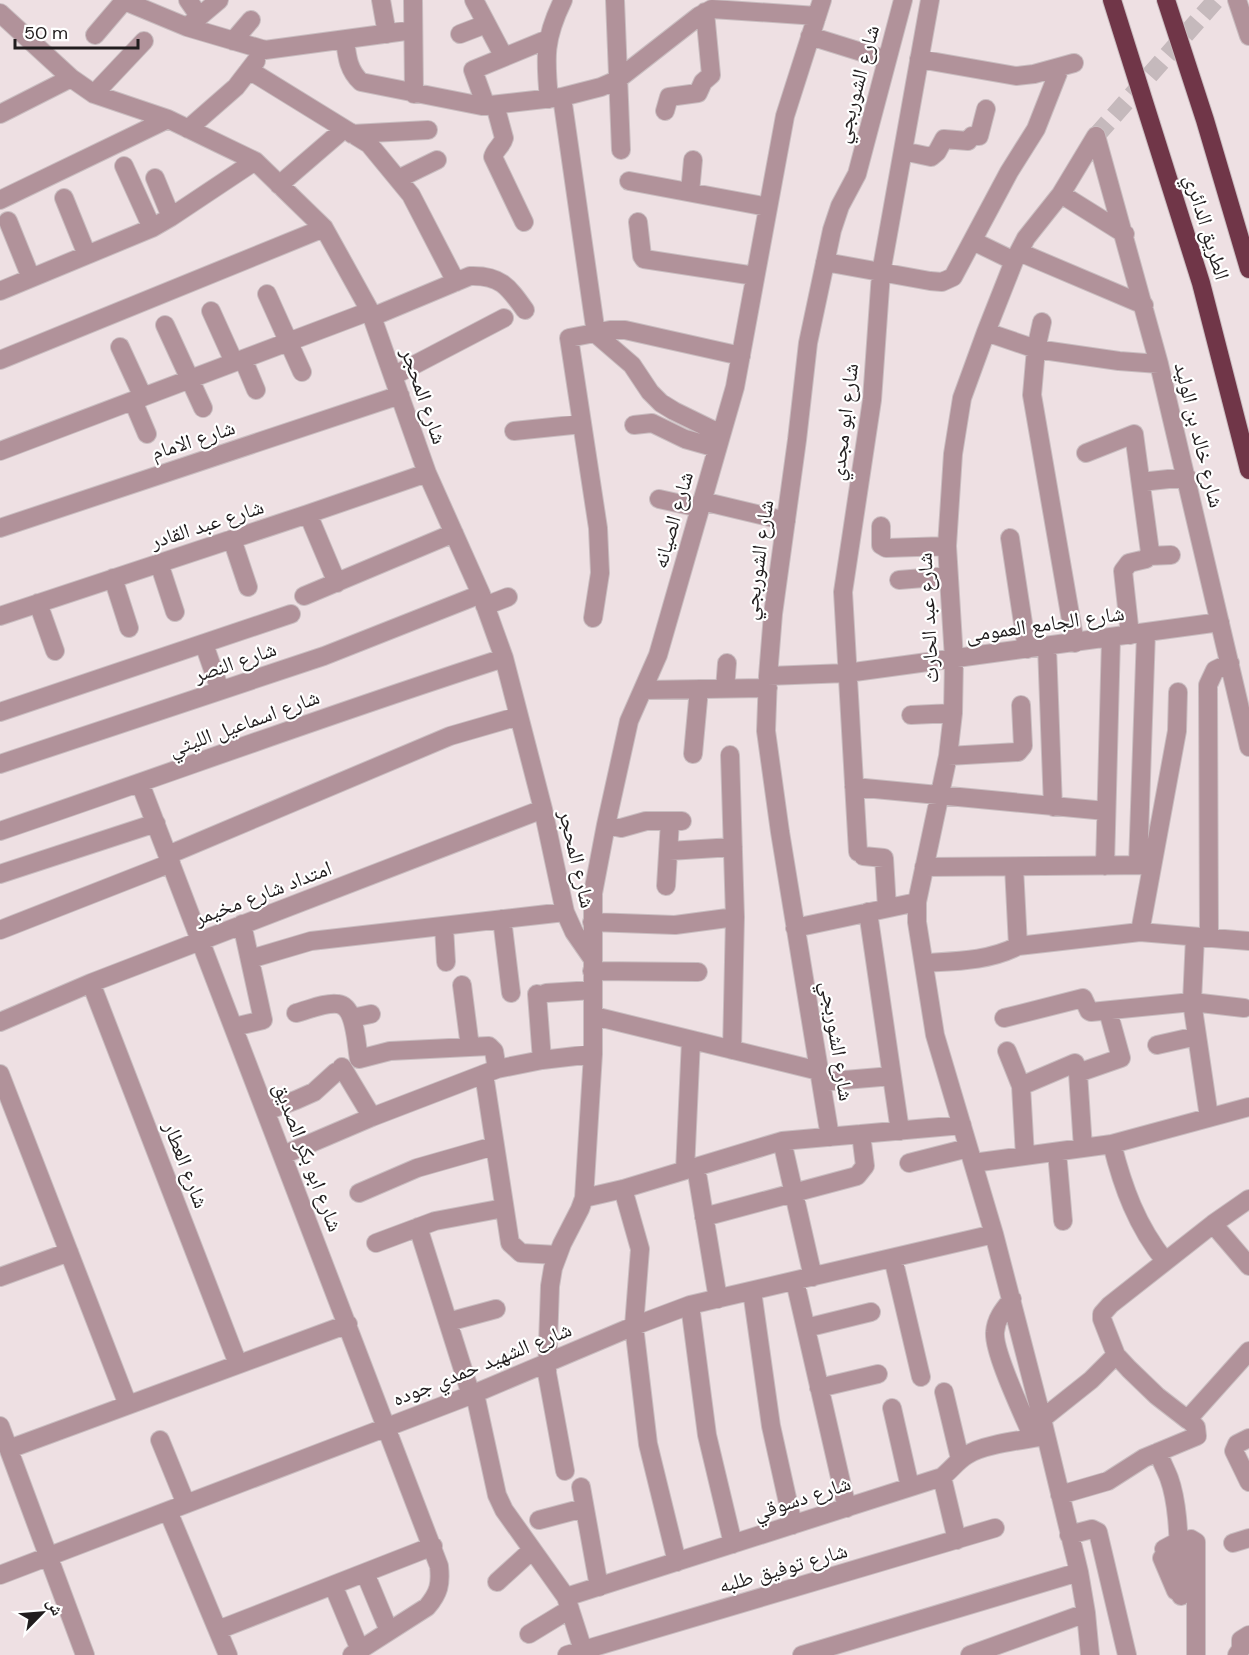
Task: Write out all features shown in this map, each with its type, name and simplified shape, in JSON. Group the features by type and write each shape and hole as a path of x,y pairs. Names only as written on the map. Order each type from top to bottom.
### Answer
{"highway":[{"name":"الطريق الدائري","path":"1112,0 1201,283 1249,470"},
{"name":"الطريق الدائري","path":"1166,0 1249,269"}],"street":[{"path":"95,35 123,0 169,20 193,21 233,41 265,50 413,30"},
{"path":"154,0 169,20"},
{"path":"188,0 193,21"},
{"path":"193,21 219,0"},
{"path":"381,0 387,34"},
{"path":"413,0 414,94"},
{"path":"474,0 504,57"},
{"path":"563,0 552,22 545,59 555,98 596,334 632,365 650,392 661,403 719,441"},
{"path":"615,0 621,150"},
{"name":"شارع الشوربجي","path":"830,1137 795,928 766,731 768,682 773,614 808,343 832,230 840,206 857,174 903,0"},
{"name":"شارع ابو مجدي","path":"886,908 884,858 860,854 843,592 872,400 881,273 930,0"},
{"path":"1237,0 1249,36"},
{"path":"345,40 349,66 353,75 361,82 457,102 491,105 555,98 601,87 617,80 710,7 820,8"},
{"path":"665,111 669,98 698,93 703,82 711,75 710,7"},
{"name":"شارع الصيانه","path":"584,1198 593,1054 593,893 606,825 629,721 658,655 735,387 785,116 820,8"},
{"name":"شارع المحجر","path":"1,17 71,78 94,94 168,119 255,161 324,228 371,314 427,473 483,600 504,658 543,809 565,912 592,964"},
{"path":"233,41 251,20"},
{"path":"460,34 486,24"},
{"path":"810,36 887,60"},
{"path":"524,222 493,157 504,138 491,105 473,70 548,39"},
{"path":"94,94 144,41"},
{"path":"188,129 236,87 265,50"},
{"path":"825,262 942,282 953,277 1009,172 1036,129 1067,65 1016,76 919,59"},
{"path":"249,70 369,144 411,195 456,282"},
{"path":"0,114 71,78"},
{"path":"903,151 931,157 935,156 944,139 968,141 972,136 979,136 986,109"},
{"path":"0,200 168,119"},
{"path":"279,185 348,131 428,130"},
{"name":"شارع عبد الحارث","path":"1040,1431 1012,1299 935,1035 917,922 917,902 948,756 953,713 954,659 946,546 953,454 962,398 986,332 1026,238 1061,194 1096,136"},
{"name":"شارع خالد بن الوليد","path":"1096,136 1125,234 1159,364 1249,747"},
{"path":"398,179 437,160"},
{"path":"690,192 693,160"},
{"path":"0,291 152,228 171,218 255,161"},
{"path":"124,166 152,228"},
{"path":"155,178 171,218"},
{"path":"629,181 768,207"},
{"path":"1061,194 1125,234"},
{"path":"64,198 87,255"},
{"path":"8,221 31,278"},
{"path":"638,222 644,259 755,276"},
{"path":"0,360 324,228"},
{"path":"973,241 1144,305"},
{"path":"0,451 470,276 484,276 499,280 511,289 525,310"},
{"path":"267,294 302,372"},
{"path":"211,311 256,390"},
{"path":"393,376 504,318"},
{"path":"1042,322 1035,349 1032,395 1076,642"},
{"path":"165,325 203,408"},
{"path":"593,618 600,573 600,551 569,338 610,330 625,330 741,356"},
{"path":"986,332 1035,349 1119,361 1159,364"},
{"path":"120,347 147,434"},
{"name":"شارع الامام","path":"0,528 400,395"},
{"path":"634,425 652,423 685,439 719,441"},
{"path":"513,431 582,424"},
{"path":"1086,453 1134,434 1150,548 1148,556 1142,561 1129,563 1123,571 1138,634 1145,865 1140,932"},
{"name":"شارع عبد القادر","path":"0,616 427,473"},
{"path":"1141,482 1187,477"},
{"path":"659,499 701,504 786,521"},
{"path":"308,514 337,583"},
{"path":"881,526 881,545 885,548 946,546"},
{"path":"304,596 454,533"},
{"path":"1010,538 1027,649"},
{"path":"232,539 248,587"},
{"path":"1148,556 1171,555"},
{"path":"159,563 176,612"},
{"path":"899,580 948,576"},
{"path":"113,578 129,628"},
{"name":"شارع النصر","path":"0,764 324,656 483,600 508,597"},
{"path":"38,603 55,651"},
{"path":"0,712 291,614"},
{"name":"شارع الجامع العمومى","path":"643,690 725,689 1220,622"},
{"path":"1105,866 1111,638"},
{"path":"204,644 220,690"},
{"path":"1047,646 1053,807"},
{"name":"شارع اسماعيل الليثي","path":"0,831 504,658"},
{"path":"725,689 727,663"},
{"path":"1209,1117 1192,1002 1202,937 1208,685 1215,670 1230,663"},
{"path":"693,754 699,689"},
{"path":"1145,865 1170,769 1177,731 1178,692"},
{"path":"948,756 1018,752 1023,746 1021,705"},
{"path":"910,715 953,713"},
{"path":"0,930 170,859 450,736 519,716"},
{"path":"730,755 735,916 732,1050"},
{"path":"1142,761 1170,769"},
{"name":"شارع ابو بكر الصديق","path":"140,783 439,1566 441,1581 437,1595 427,1607 356,1652"},
{"path":"854,787 1106,811"},
{"name":"امتداد شارع مخيمر","path":"0,1022 91,983 543,809"},
{"path":"606,825 621,828 646,821 676,821 669,851 666,886"},
{"path":"0,874 156,823"},
{"path":"669,851 733,847"},
{"path":"924,867 1145,865"},
{"path":"1014,867 1018,946"},
{"path":"795,928 917,902"},
{"path":"250,959 311,941 565,912"},
{"path":"868,912 900,1131"},
{"path":"592,922 675,925 735,916"},
{"path":"502,919 511,993"},
{"path":"234,1027 263,1020 243,924"},
{"path":"444,926 446,962"},
{"path":"924,963 984,958 1002,954 1018,946 1140,932 1249,940"},
{"path":"592,964 699,972"},
{"name":"شارع العطار","path":"91,983 238,1364"},
{"path":"462,985 470,1047"},
{"path":"542,1060 542,994 593,990"},
{"path":"1004,1018 1083,998 1090,1012 1192,1002 1244,1008"},
{"path":"296,1013 338,1004 345,1006 352,1018 359,1059 390,1051 485,1046 492,1048 490,1072 494,1146 510,1243 514,1249 529,1255 557,1255"},
{"path":"1078,1073 1121,1058 1108,1011"},
{"path":"352,1018 371,1014"},
{"path":"594,1016 732,1050 820,1077 892,1076"},
{"path":"1157,1045 1197,1036"},
{"path":"691,1040 691,1169 704,1216 718,1299"},
{"path":"1007,1051 1021,1086 1025,1156"},
{"path":"283,1155 372,1117 490,1072 542,1060 593,1054"},
{"path":"1021,1086 1072,1063 1076,1065 1083,1148"},
{"path":"266,1111 314,1092 339,1069 372,1117"},
{"path":"0,1074 128,1405"},
{"path":"909,1163 970,1156 1025,1156 1112,1144 1249,1107"},
{"path":"565,1471 548,1384 550,1286 557,1255 584,1198 624,1189 782,1141 962,1125"},
{"path":"704,1216 857,1176 862,1172 864,1160 861,1134"},
{"path":"782,1141 794,1193 804,1279 806,1328 847,1508"},
{"path":"1112,1144 1129,1202 1150,1242 1165,1261"},
{"path":"359,1193 417,1168 494,1146"},
{"path":"1057,1152 1063,1221"},
{"path":"624,1189 640,1249 634,1326 648,1444 677,1562"},
{"path":"1060,1495 1108,1481 1144,1458 1197,1436 1196,1427 1143,1383 1116,1355 1102,1319 1104,1309 1249,1198"},
{"path":"376,1243 435,1221 504,1208"},
{"path":"1213,1224 1249,1266"},
{"path":"418,1227 473,1394 497,1496 504,1510 568,1603 575,1652"},
{"name":"شارع الشهيد حمدي جوده","path":"0,1575 473,1394 634,1326 690,1305 994,1234"},
{"path":"0,1277 69,1252"},
{"path":"893,1258 921,1377"},
{"path":"752,1291 771,1426 793,1525"},
{"path":"1012,1299 1000,1314 995,1333 998,1352 1040,1431 1060,1495 1079,1572 1090,1655"},
{"path":"690,1305 707,1434 733,1544"},
{"path":"448,1322 496,1309"},
{"path":"806,1328 871,1312"},
{"path":"9,1449 348,1324"},
{"path":"1188,1420 1249,1351"},
{"path":"1040,1431 1116,1355"},
{"path":"819,1388 878,1374"},
{"path":"944,1392 960,1459"},
{"path":"892,1408 910,1487"},
{"path":"0,1426 85,1655"},
{"name":"شارع دسوقي","path":"529,1634 568,1603 599,1587 942,1477 953,1469 960,1459 978,1449 1040,1431"},
{"path":"1249,1438 1234,1447 1249,1482"},
{"path":"160,1440 186,1504"},
{"path":"1158,1452 1169,1479 1177,1522 1168,1550 1176,1591 1188,1597"},
{"path":"942,1477 957,1539"},
{"path":"581,1487 599,1587"},
{"path":"539,1520 584,1508"},
{"path":"168,1510 228,1655"},
{"name":"شارع توفيق طلبه","path":"575,1652 995,1528"},
{"path":"1069,1535 1092,1529 1097,1530 1100,1534 1127,1655"},
{"path":"1168,1550 1191,1539 1196,1542 1188,1597 1196,1655"},
{"path":"218,1630 433,1546"},
{"path":"497,1582 532,1550"},
{"path":"802,1655 1079,1572"},
{"path":"365,1573 389,1631"},
{"path":"333,1585 356,1652"},
{"path":"970,1655 1086,1613"},
{"path":"1237,1655 1241,1649 1241,1640 1249,1635"}],"tunnel":[{"path":"1096,136 1216,0"}]}
